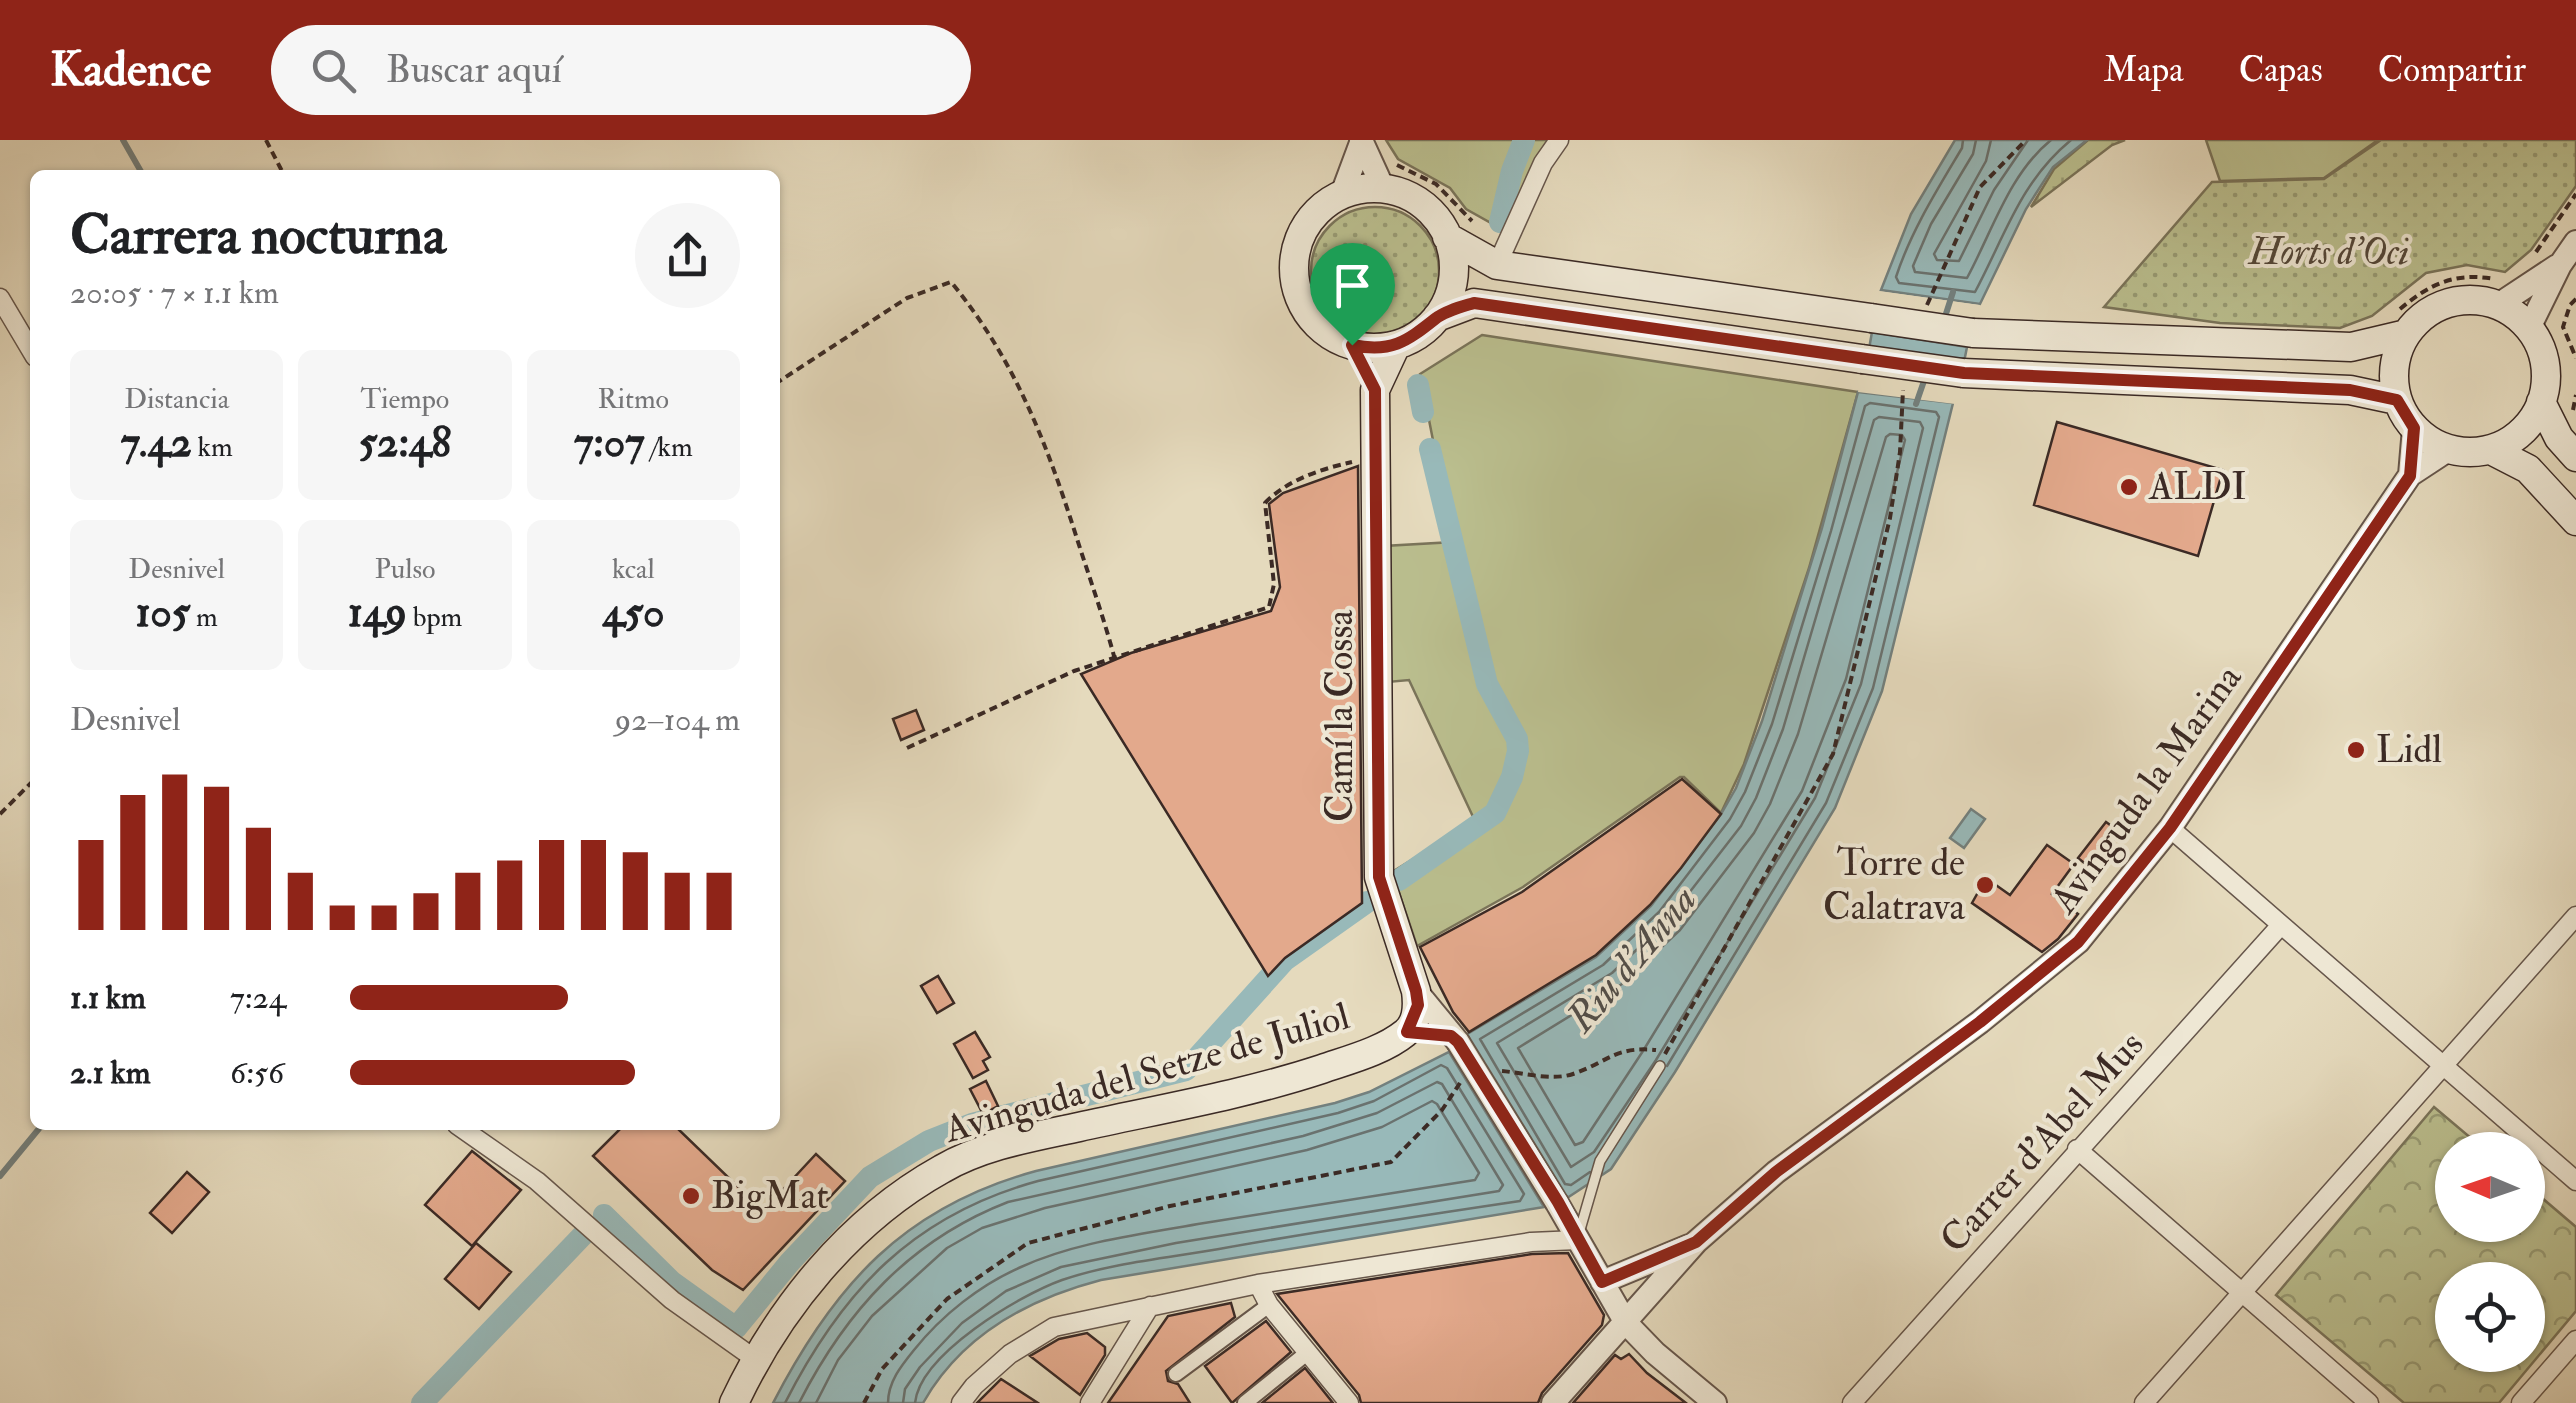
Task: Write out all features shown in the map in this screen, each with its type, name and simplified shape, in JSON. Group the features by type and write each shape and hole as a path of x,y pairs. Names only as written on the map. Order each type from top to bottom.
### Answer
{"main road":[{"path":"1437,317 1453,278 1448,237 1422,204 1404,194 1388,175 1323,206 1303,231 1294,262 1295,284 1303,305 1315,323 1332,336 1367,348 1396,345 1412,338 1437,317 1474,303 1964,373 2350,390 2397,400"},
{"path":"1448,237 1502,252 1972,333 2352,347 2401,323 2417,320 2447,303 2501,293 2529,328 2543,356 2545,387 2535,415 2516,437 2491,450 2448,450 2423,437 2397,400 2394,366 2401,323"},
{"name":"Camí la Cossa","path":"1352,345 1375,390"},
{"name":"Camí la Cossa","path":"1396,345 1375,390 1379,877 1416,991"},
{"path":"2541,402 2559,438 2576,456"},
{"path":"2491,450 2528,469 2576,520"},
{"path":"1407,1032 1418,1005 1416,991"},
{"name":"Avinguda del Setze de Juliol","path":"734,1403 755,1358 812,1280 855,1232 902,1192 946,1166 1016,1141 1288,1080 1374,1049 1407,1032"}],"street":[{"path":"1502,252 1543,163 1559,140"},
{"path":"1361,142 1388,175"},
{"path":"1342,194 1361,142"},
{"path":"2529,328 2560,264 2576,243"},
{"path":"2501,293 2560,264"},
{"path":"0,298 30,349"},
{"name":"Avinguda la Marina","path":"2410,476 2414,428"},
{"name":"Avinguda la Marina","path":"1696,1242 1776,1172 1980,1022 2078,942 2170,828 2410,476 2448,450"},
{"path":"2170,828 2576,1181"},
{"path":"2149,1401 2576,916"},
{"name":"Carrer d'Abel Mus","path":"1852,1403 2282,925"},
{"path":"1416,991 1454,1039 1558,1202 1626,1323 1701,1399"},
{"name":"Avinguda del Setze de Juliol","path":"1407,1032 1454,1039"},
{"path":"464,1130 537,1181 672,1300 755,1358"},
{"path":"2077,1149 2369,1403"},
{"path":"961,1403 1010,1354 1054,1327 1258,1284 1531,1242 1577,1240"},
{"path":"1602,1282 1696,1242"},
{"path":"1554,1403 1696,1242"},
{"path":"1258,1284 1269,1304 1349,1403"},
{"path":"1176,1374 1269,1304"},
{"path":"1090,1403 1150,1306"},
{"path":"2521,1403 2576,1340"},
{"path":"1245,1403 1308,1353"}],"lane":[{"path":"1577,1240 1600,1161 1660,1066"}],"path":[{"path":"266,140 281,170"},
{"path":"1927,306 1980,187 2026,140"},
{"path":"1388,175 1427,178 1446,192 1502,252"},
{"path":"2535,253 2576,194"},
{"path":"2401,323 2427,286 2457,278 2501,293"},
{"path":"780,381 907,298 952,282 979,316 1022,388 1052,457 1114,656"},
{"path":"2576,299 2563,327 2576,358"},
{"path":"1660,1066 1833,754 1890,518 1904,388"},
{"path":"907,748 1074,670 1268,607 1274,584 1265,503 1280,489 1328,468 1376,456"},
{"path":"0,814 30,784"},
{"path":"1494,1070 1571,1075 1617,1052 1640,1048 1666,1051"},
{"path":"864,1403 882,1368 947,1299 1028,1243 1170,1206 1391,1162 1442,1110 1458,1084 1476,1077"}],"green space":[{"path":"1386,140 1554,140 1507,232 1466,209 1450,188 1398,159"},
{"path":"2088,140 2125,140 2112,145 2031,207 2054,169"},
{"path":"2206,140 2378,140 2324,178 2220,181"},
{"name":"Horts d'Oci","path":"2381,140 2576,140 2576,186 2531,250 2505,272 2467,265 2426,273 2372,316 2340,328 2220,323 2104,307 2212,182 2324,179"},
{"path":"1375,207 1400,212 1420,226 1434,246 1439,271 1434,296 1420,316 1400,330 1375,335 1350,330 1330,316 1316,296 1311,271 1316,246 1330,226 1350,212"},
{"path":"1482,335 1858,392 1809,568 1744,764 1721,813 1680,777 1523,887 1417,946 1392,872 1475,821 1409,680 1388,682 1384,546 1453,542 1420,374"},
{"path":"2434,1107 2464,1132 2435,1132 2435,1242 2545,1242 2545,1201 2576,1227 2576,1311 2545,1348 2545,1262 2435,1262 2435,1372 2525,1372 2499,1403 2404,1403 2276,1295"}],"water":[{"path":"1955,140 2087,140 2053,167 2026,209 1980,304 1881,290 1911,214"},
{"path":"1872,332 1967,347 1964,362 1869,349"},
{"path":"1858,392 1953,403 1882,691 1835,808 1675,1072 1611,1169 1564,1200 1464,1036 1596,957 1651,906 1721,814 1736,788 1762,721 1822,528"},
{"path":"1971,809 1985,819 1964,848 1950,838"},
{"path":"1449,1052 1544,1207 1101,1280 1048,1298 999,1324 957,1358 923,1403 773,1403 821,1322 848,1287 911,1229 948,1206 989,1186 1036,1171 1335,1103 1369,1092"}],"pier":[{"path":"1878,291 1980,305 1973,309 1880,295"},
{"path":"1859,387 1956,400 1955,404 1858,392"}],"building":[{"name":"ALDI","path":"2057,422 2223,470 2198,556 2034,505"},
{"path":"1358,466 1362,903 1285,958 1268,976 1081,674 1131,653 1271,611 1280,587 1269,504 1283,493"},
{"path":"916,710 924,730 901,740 893,719"},
{"path":"1682,779 1721,814 1650,905 1596,955 1469,1032 1453,1012 1420,947 1522,892"},
{"path":"2106,822 2120,832 2092,869 2078,858"},
{"path":"2047,845 2074,864 2052,894 2078,914 2042,952 1972,903 1986,878 2010,895"},
{"path":"938,976 954,1003 937,1013 921,986"},
{"path":"975,1032 990,1057 983,1061 988,1070 973,1078 954,1044"},
{"path":"986,1081 998,1106 983,1114 970,1089"},
{"name":"BigMat","path":"619,1130 679,1130 763,1211 816,1154 845,1181 743,1290 712,1270 593,1156"},
{"path":"472,1151 521,1190 472,1246 425,1205"},
{"path":"187,1172 209,1192 172,1233 150,1213"},
{"path":"476,1243 511,1272 479,1309 445,1279"},
{"path":"1568,1253 1604,1315 1602,1325 1542,1393 1538,1403 1361,1403 1359,1395 1277,1294 1532,1254"},
{"path":"1231,1303 1235,1317 1166,1371 1168,1381 1178,1384 1190,1403 1108,1403 1168,1316"},
{"path":"1266,1321 1291,1352 1232,1403 1205,1366"},
{"path":"1087,1333 1105,1347 1105,1355 1080,1395 1030,1356 1059,1339"},
{"path":"1629,1354 1686,1403 1573,1403 1615,1355 1621,1359"},
{"path":"1305,1368 1333,1403 1262,1403"},
{"path":"1001,1379 1038,1403 977,1403"}],"waterway":[{"path":"123,140 140,170"},
{"path":"1500,222 1524,140"},
{"name":"Riu d'Anna","path":"1943,323 1953,292"},
{"name":"Riu d'Anna","path":"1916,404 1925,378"},
{"path":"1418,385 1423,412"},
{"path":"1399,880 1495,813 1512,777 1518,751 1517,739 1487,684 1430,449"},
{"path":"604,1215 672,1282 736,1328 790,1262 870,1177 929,1141 972,1124 1186,1070 1285,960 1367,902"},
{"path":"0,1176 38,1130"},
{"path":"422,1403 583,1235"}],"place":[{"name":"ALDI","path":"2129,487"},
{"name":"Lidl","path":"2356,750"},
{"name":"Torre de Calatrava","path":"1985,885"},
{"name":"BigMat","path":"691,1196"}],"route":[{"path":"1474,303 1964,373 2350,390 2397,400 2414,428 2410,476 2170,828 2078,942 1980,1022 1776,1172 1696,1242 1602,1282 1558,1202 1458,1042 1451,1036 1407,1032 1418,1005 1416,991 1379,877 1375,390 1352,345 1396,345 1426,329 1437,317 1474,303"}]}
